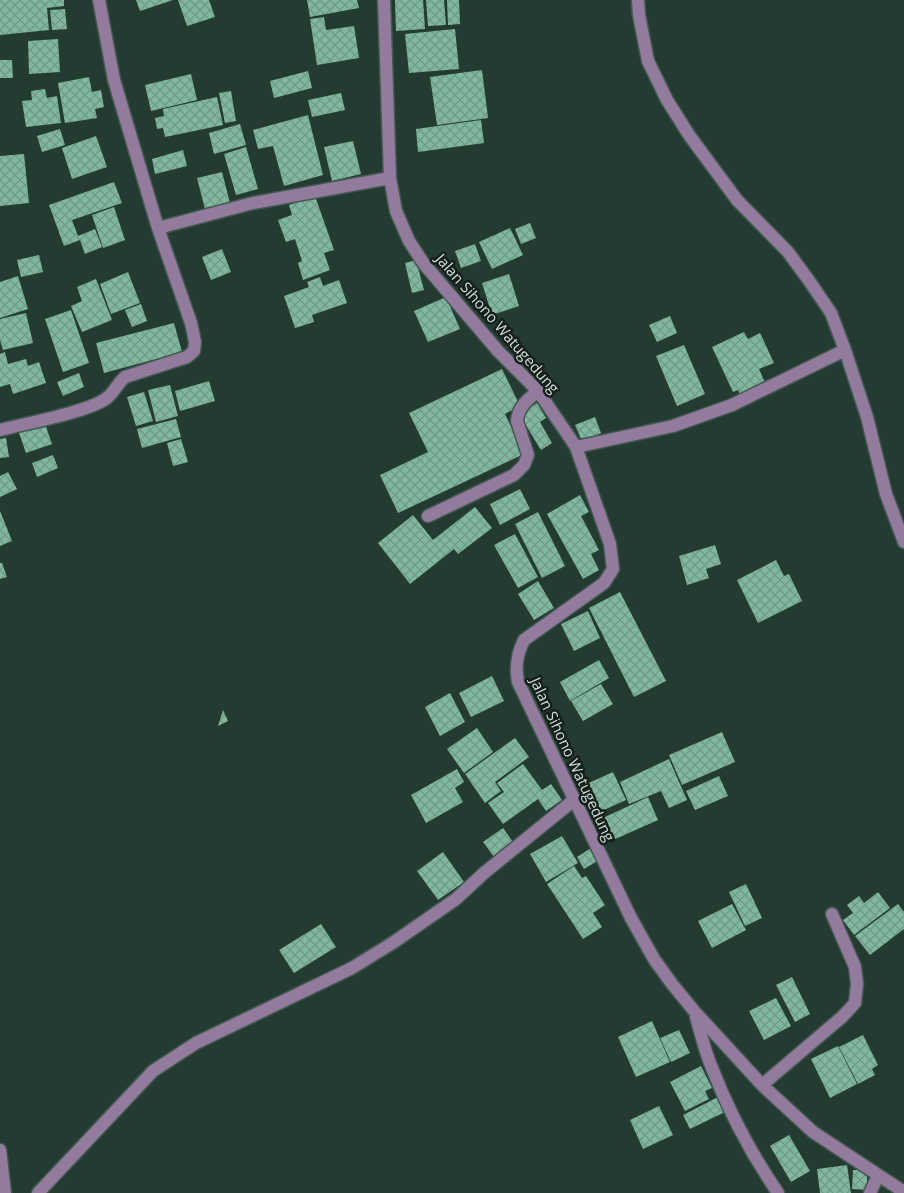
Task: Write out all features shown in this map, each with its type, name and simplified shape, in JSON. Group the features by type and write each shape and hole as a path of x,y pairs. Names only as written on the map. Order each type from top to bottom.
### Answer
{"street":[{"path":"0,430 88,407 108,397 119,381 125,377 187,357 194,351 195,342 191,323 158,228 114,80 99,0"},
{"name":"Jalan Sihono Watugedung","path":"384,0 390,178 396,211 409,241 424,264 498,351 538,391 576,447 610,544 613,569 604,583 524,640 517,653 516,669 518,682 631,918 654,959 695,1012 762,1085 812,1132 904,1192"},
{"path":"638,0 648,61 667,100 689,135 737,200 788,252 831,313 867,417 886,494 904,542"},
{"path":"158,228 253,203 390,178"},
{"path":"576,447 673,426 732,405 845,350"},
{"path":"428,516 514,475 524,466 528,455 516,421 522,405 538,391"},
{"path":"38,1193 153,1071 196,1043 352,968 394,942 456,899 484,873 574,800"},
{"path":"762,1085 842,1017 855,1002 857,984 855,967 832,914"},
{"path":"695,1012 712,1068 730,1110 778,1193"},
{"path":"0,1150 4,1193"},
{"path":"870,1193 878,1176"}],"building":[{"path":"0,0 64,0 64,6 47,8 49,30 0,35"},
{"path":"136,0 173,0 140,11"},
{"path":"178,0 209,0 215,17 187,26"},
{"path":"307,0 357,0 359,8 310,17"},
{"path":"395,0 423,0 425,29 396,31"},
{"path":"426,0 444,0 446,25 428,26"},
{"path":"447,0 459,0 460,24 448,25"},
{"path":"65,9 67,29 52,30 50,10"},
{"path":"324,17 326,30 354,26 359,58 317,65 310,19"},
{"path":"455,29 459,69 409,73 405,34"},
{"path":"58,39 60,72 29,74 28,41"},
{"path":"0,60 12,60 13,78 0,78"},
{"path":"482,70 488,118 437,125 430,77"},
{"path":"308,71 312,88 274,98 270,81"},
{"path":"191,74 197,100 151,111 145,85"},
{"path":"89,77 92,92 101,90 104,107 95,109 97,118 65,123 58,83"},
{"path":"45,89 47,98 57,96 61,123 26,127 22,101 32,100 31,91"},
{"path":"231,91 236,121 225,123 219,93"},
{"path":"341,93 345,110 312,117 308,100"},
{"path":"217,97 223,125 165,137 163,128 157,129 155,118 164,116 163,109"},
{"path":"308,115 323,175 284,186 273,146 258,149 253,130"},
{"path":"481,120 484,143 418,152 416,129"},
{"path":"240,124 246,145 214,154 209,133"},
{"path":"60,129 65,145 42,152 37,136"},
{"path":"96,136 107,167 72,179 62,148"},
{"path":"353,141 361,174 332,181 324,147"},
{"path":"246,147 258,189 236,195 224,154"},
{"path":"183,150 187,166 155,174 152,159"},
{"path":"24,154 29,203 0,206 0,156"},
{"path":"222,172 230,203 205,209 197,178"},
{"path":"114,182 122,203 72,220 78,236 95,229 102,247 85,254 80,240 64,246 49,205"},
{"path":"315,196 334,250 324,253 330,270 303,280 298,263 302,261 295,239 286,242 278,220 292,215 289,205"},
{"path":"114,207 125,240 103,248 92,215"},
{"path":"530,223 536,238 521,244 515,229"},
{"path":"510,228 523,255 492,269 479,242"},
{"path":"475,244 481,261 461,268 455,251"},
{"path":"222,249 231,272 211,280 202,257"},
{"path":"39,255 43,272 21,277 17,260"},
{"path":"416,260 424,290 412,293 405,263"},
{"path":"128,272 140,303 111,314 100,284"},
{"path":"509,274 519,306 492,315 482,283"},
{"path":"18,276 28,309 0,318 0,282"},
{"path":"320,277 323,286 339,280 347,303 312,315 314,322 295,328 284,296 309,287 307,282"},
{"path":"96,279 112,320 82,332 71,306 82,301 77,287"},
{"path":"446,297 460,329 428,342 414,311"},
{"path":"141,304 147,321 132,327 125,310"},
{"path":"71,310 89,363 63,372 45,319"},
{"path":"26,313 33,343 3,350 0,340 0,319"},
{"path":"670,316 677,333 657,342 649,325"},
{"path":"174,323 182,352 104,373 96,343"},
{"path":"744,332 748,339 760,333 774,363 759,369 766,385 741,397 738,390 733,392 712,347"},
{"path":"684,345 705,394 677,406 656,356"},
{"path":"5,352 8,364 26,359 28,366 39,362 46,383 13,394 10,384 0,387 0,354"},
{"path":"502,369 520,406 505,414 524,454 398,513 380,475 428,452 409,413"},
{"path":"79,373 84,387 63,396 57,382"},
{"path":"209,381 215,401 180,411 175,391"},
{"path":"170,385 178,416 156,422 148,390"},
{"path":"144,392 153,421 136,426 127,397"},
{"path":"537,403 546,418 540,422 552,443 541,450 519,414"},
{"path":"595,417 601,433 582,441 575,425"},
{"path":"176,419 181,437 142,448 137,429"},
{"path":"44,421 52,444 26,453 18,430"},
{"path":"6,438 9,457 0,458 0,439"},
{"path":"181,439 188,462 173,466 167,443"},
{"path":"53,455 58,468 37,477 32,463"},
{"path":"8,472 17,489 0,497 0,476"},
{"path":"520,489 530,509 500,525 490,504"},
{"path":"580,495 589,512 581,516 599,550 591,554 599,570 583,579 547,514"},
{"path":"475,507 492,528 458,554 454,549 410,584 378,543 413,515 433,540"},
{"path":"0,511 12,541 0,546"},
{"path":"538,512 565,566 542,578 515,524"},
{"path":"515,534 538,577 518,588 494,545"},
{"path":"715,545 721,564 706,569 709,578 687,585 679,556"},
{"path":"776,560 784,576 789,574 802,601 758,623 737,580"},
{"path":"0,563 2,563 7,577 0,579"},
{"path":"538,581 554,608 534,620 518,594"},
{"path":"620,592 666,681 634,697 589,608"},
{"path":"588,611 600,638 574,651 561,624"},
{"path":"599,660 609,678 570,701 560,682"},
{"path":"492,676 504,701 471,717 459,693"},
{"path":"601,684 613,704 583,721 571,701"},
{"path":"450,693 465,722 440,736 425,707"},
{"path":"223,710 228,721 218,726"},
{"path":"477,728 493,752 464,773 447,749"},
{"path":"722,732 735,762 682,785 669,755"},
{"path":"515,738 529,757 495,782 501,791 485,803 465,774"},
{"path":"669,759 687,800 669,808 661,791 629,804 620,782"},
{"path":"523,764 542,790 551,784 562,800 546,811 538,799 503,824 488,803 504,792 497,783"},
{"path":"457,769 464,782 455,788 463,802 426,823 411,795"},
{"path":"613,772 626,800 595,814 582,786"},
{"path":"719,776 728,796 695,810 686,791"},
{"path":"648,797 658,820 613,840 603,818"},
{"path":"503,828 513,842 494,857 483,842"},
{"path":"562,836 578,863 546,882 530,854"},
{"path":"591,848 599,860 584,869 577,857"},
{"path":"443,852 464,882 438,900 417,871"},
{"path":"574,866 582,878 586,876 605,905 593,913 602,927 583,939 547,884"},
{"path":"746,884 762,918 745,926 729,892"},
{"path":"878,892 890,908 854,935 843,920 853,913 847,905 859,896 864,903"},
{"path":"732,904 746,930 712,948 698,921"},
{"path":"898,904 904,912 904,929 870,955 855,936"},
{"path":"321,924 336,947 294,973 279,950"},
{"path":"792,977 810,1014 795,1022 776,985"},
{"path":"776,998 791,1026 764,1040 749,1011"},
{"path":"652,1021 670,1062 636,1077 618,1037"},
{"path":"679,1030 690,1053 671,1062 660,1038"},
{"path":"863,1035 878,1065 872,1069 875,1075 858,1084 839,1047"},
{"path":"838,1046 857,1084 830,1098 811,1059"},
{"path":"701,1066 712,1088 705,1091 709,1099 685,1111 670,1082"},
{"path":"718,1097 725,1112 690,1129 683,1115"},
{"path":"659,1106 673,1135 643,1149 630,1120"},
{"path":"789,1135 810,1171 791,1182 770,1146"},
{"path":"847,1165 851,1193 820,1193 817,1169"},
{"path":"853,1170 867,1170 867,1190 852,1189"}]}
